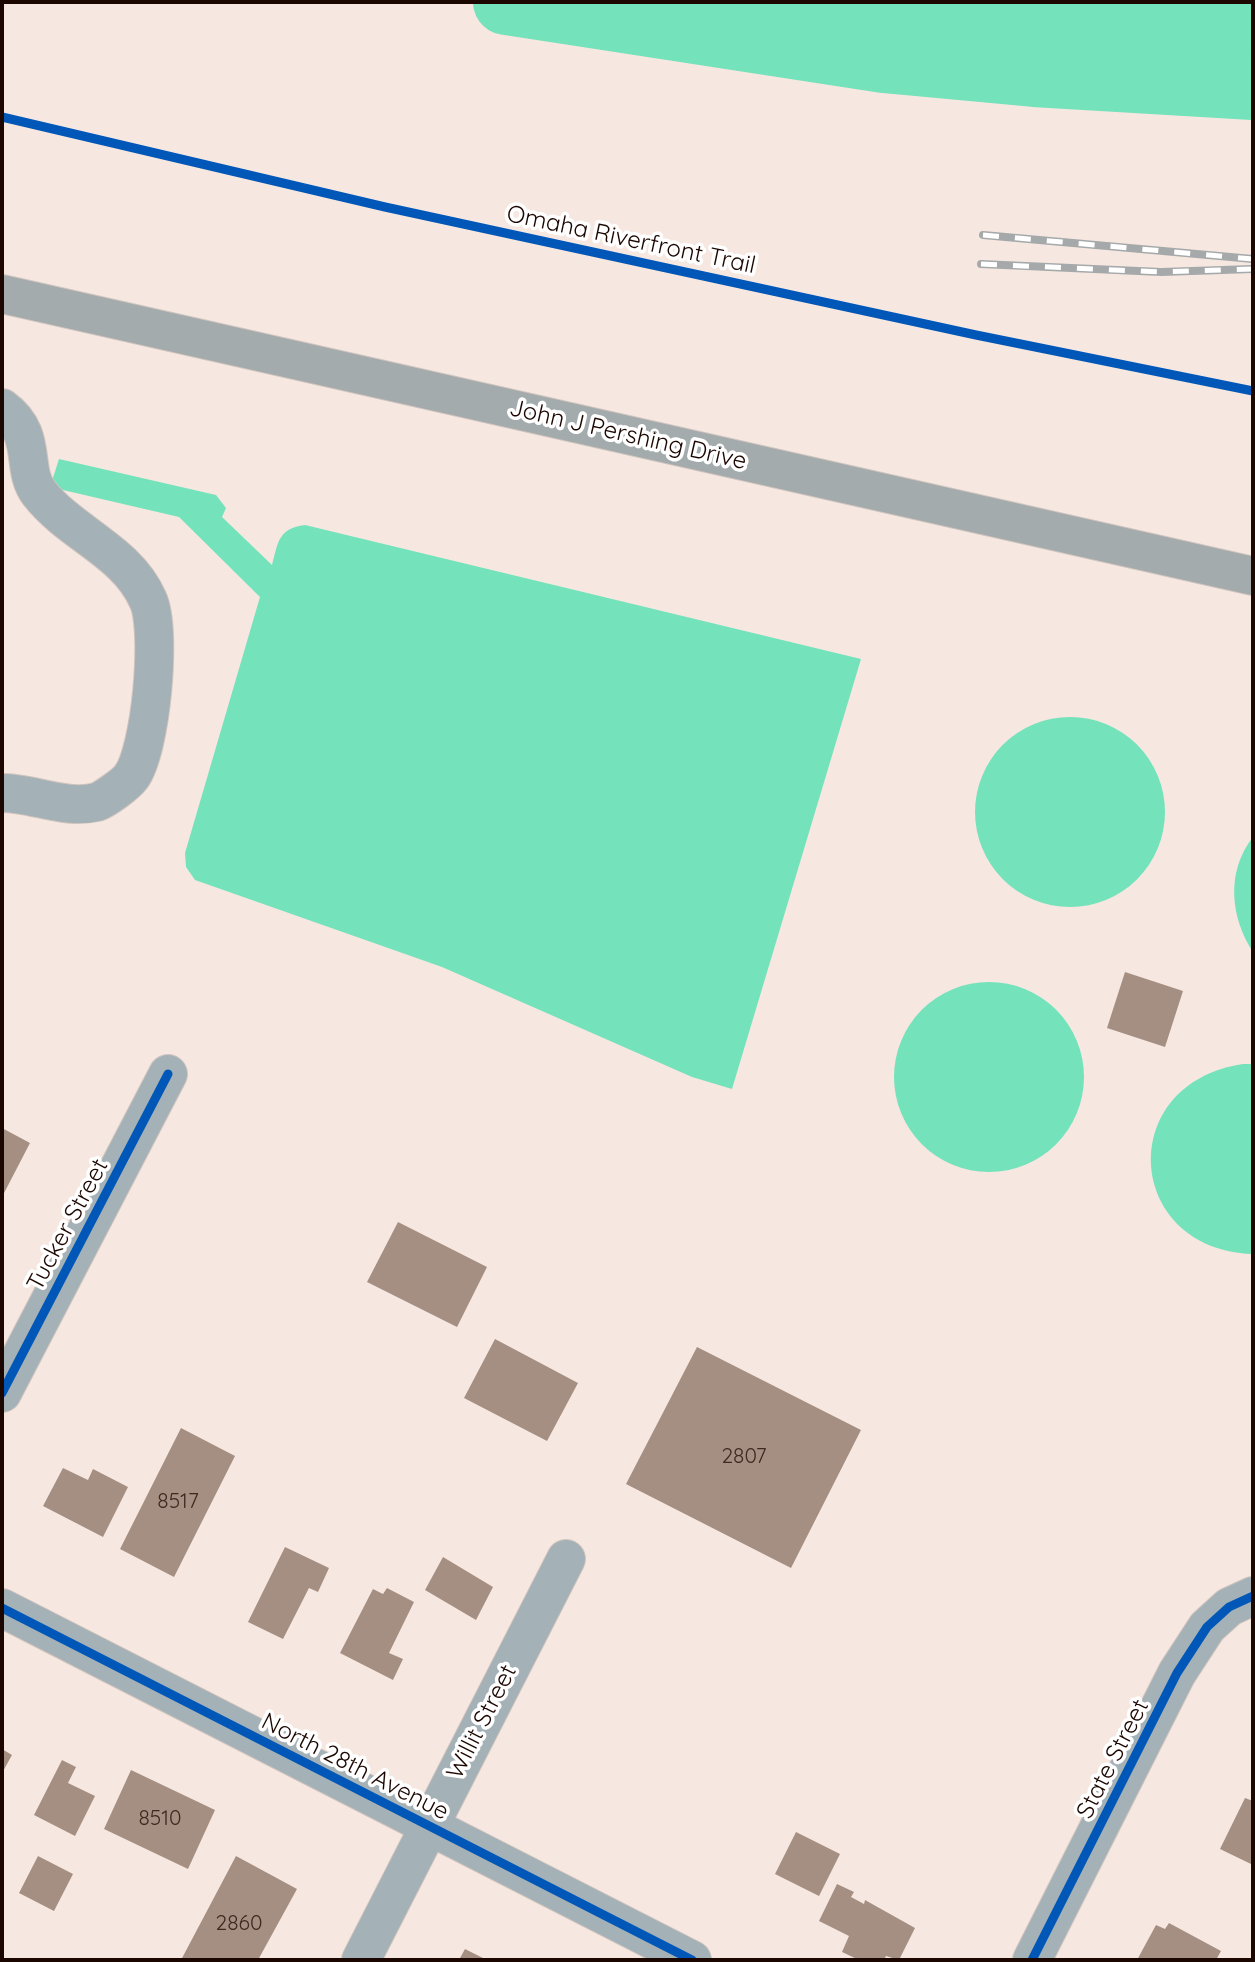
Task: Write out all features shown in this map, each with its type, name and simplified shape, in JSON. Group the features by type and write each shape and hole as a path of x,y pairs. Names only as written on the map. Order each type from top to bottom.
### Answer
{"main road":[{"name":"John J Pershing Drive","path":"2,294 1253,576"}],"street":[{"path":"2,408 14,417 25,438 37,490 60,518 122,562 149,600 156,638 145,746 131,778 97,802 61,803 23,793 2,793"},
{"name":"Tucker Street","path":"2,1393 168,1074"},
{"name":"Willit Street","path":"361,1960 566,1559"},
{"name":"State Street","path":"1032,1960 1177,1673 1207,1627 1229,1607 1253,1596"},
{"name":"North 28th Avenue","path":"2,1608 692,1960"}],"shaded area":[{"path":"506,2 1253,2 1253,87 1034,74 883,60"},
{"path":"59,459 216,495 226,508 222,517 272,565 278,543 284,533 305,525 861,659 732,1089 692,1077 442,967 195,880 186,867 185,853 260,597 179,517 50,487"},
{"path":"1070,717 1106,724 1137,745 1158,776 1165,812 1158,848 1137,879 1106,900 1070,907 1034,900 1003,879 982,848 975,812 982,776 1003,745 1034,724"},
{"path":"1253,837 1253,952 1240,924 1234,894 1238,864"},
{"path":"989,982 1025,989 1056,1010 1077,1041 1084,1077 1077,1113 1056,1144 1025,1165 989,1172 953,1165 922,1144 901,1113 894,1077 901,1041 922,1010 953,989"},
{"path":"1243,1064 1253,1064 1252,1254 1210,1245 1178,1225 1159,1197 1151,1164 1155,1131 1172,1101 1201,1077"}],"building":[{"path":"1125,972 1183,991 1165,1047 1107,1028"},
{"path":"2,1128 30,1143 2,1197"},
{"path":"398,1222 487,1267 457,1327 367,1282"},
{"path":"495,1339 578,1383 547,1441 464,1398"},
{"path":"697,1347 861,1430 791,1568 626,1484"},
{"path":"181,1428 235,1456 174,1577 120,1549"},
{"path":"63,1468 88,1480 93,1469 128,1487 103,1537 43,1506"},
{"path":"285,1547 329,1568 318,1592 309,1588 283,1639 248,1622"},
{"path":"443,1557 493,1587 476,1620 425,1590"},
{"path":"387,1588 414,1602 389,1653 403,1659 393,1680 340,1653 373,1589 383,1594"},
{"path":"2,1749 12,1755 2,1773"},
{"path":"62,1760 76,1767 68,1783 95,1796 75,1836 34,1815"},
{"path":"131,1770 215,1810 188,1869 104,1829"},
{"path":"1245,1798 1253,1801 1253,1865 1220,1849"},
{"path":"796,1832 840,1854 819,1896 775,1874"},
{"path":"38,1856 73,1874 54,1911 19,1893"},
{"path":"236,1856 297,1889 258,1960 181,1960"},
{"path":"837,1884 854,1892 851,1897 864,1904 865,1900 915,1928 899,1960 886,1956 884,1960 859,1960 842,1952 849,1936 819,1921"},
{"path":"1169,1923 1221,1951 1216,1960 1137,1960 1156,1925 1165,1929"},
{"path":"465,1949 487,1960 459,1960"}],"waterway":[{"path":"506,2 883,60 1034,74 1253,87"}],"railway":[{"path":"983,235 1253,259"},
{"path":"981,264 1161,272 1253,269"}],"cycle path":[{"name":"Omaha Riverfront Trail","path":"2,117 385,207 976,335 1253,391"},
{"path":"2,1393 168,1074"},
{"path":"1032,1960 1177,1673 1207,1627 1229,1607 1253,1596"},
{"path":"2,1608 692,1960"}]}
